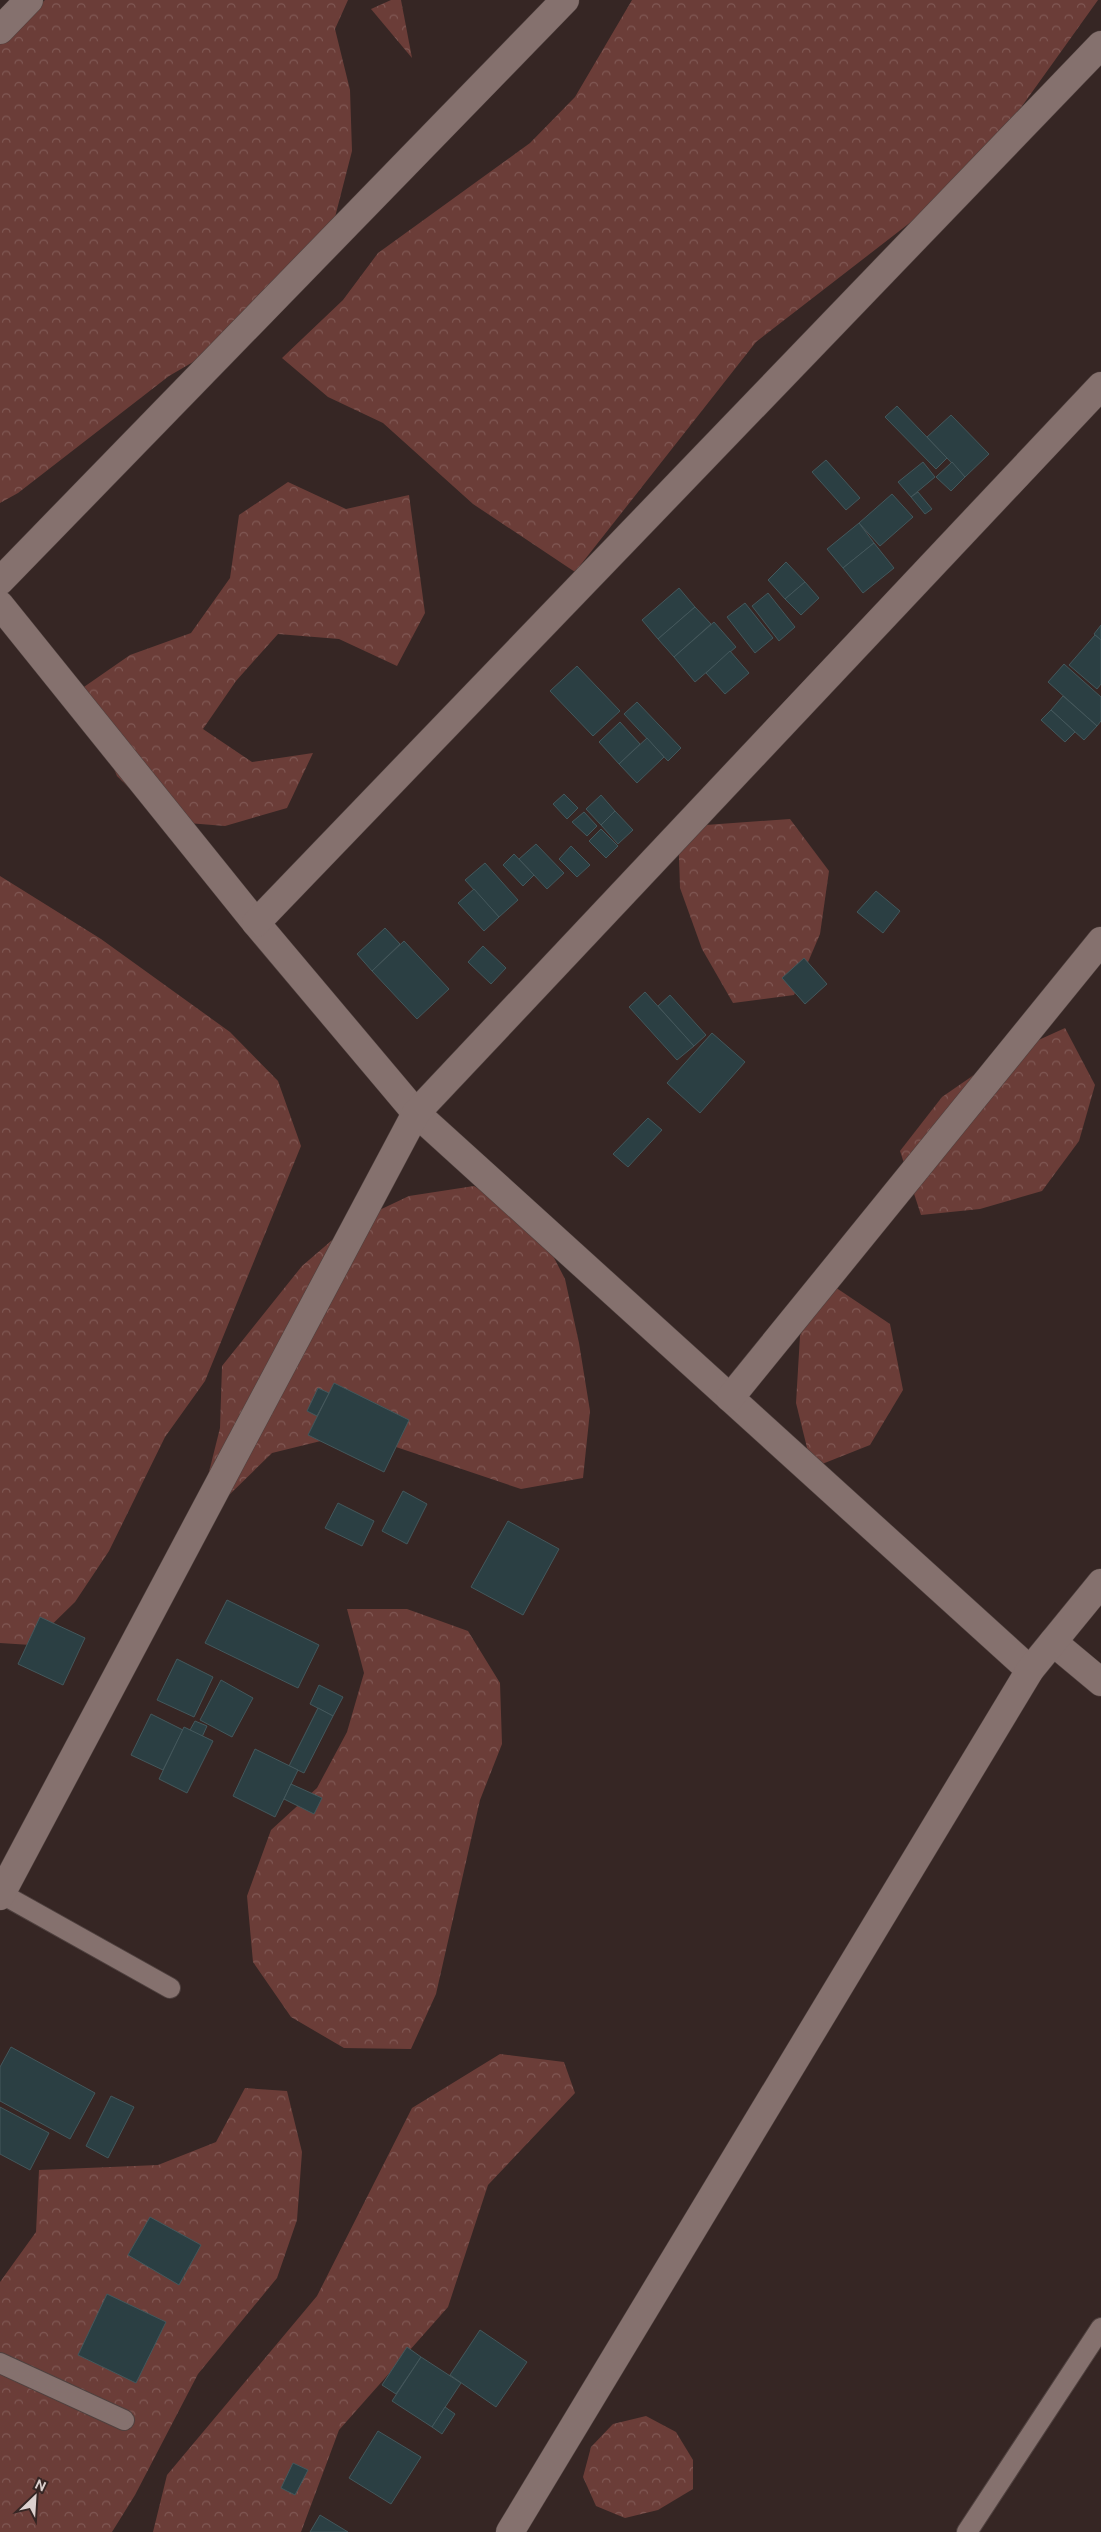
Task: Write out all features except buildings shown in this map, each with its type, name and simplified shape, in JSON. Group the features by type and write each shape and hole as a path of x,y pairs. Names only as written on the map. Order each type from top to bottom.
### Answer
{"street":[{"path":"0,30 29,0"},
{"path":"0,581 565,0"},
{"path":"256,922 1101,45"},
{"path":"1,1895 416,1113 1101,386"},
{"path":"0,605 256,922 416,1113 1030,1670"},
{"path":"730,1398 1101,941"},
{"path":"510,2532 1030,1670 1101,1583"},
{"path":"1053,1642 1101,1682"}],"lane":[{"path":"1,1895 170,1988"},
{"path":"967,2532 1101,2328"},
{"path":"0,2363 124,2420"}],"green space":[{"path":"45,0 348,0 335,29 350,90 352,151 323,264 281,311 169,376 18,493 0,503 0,38"},
{"path":"391,0 401,0 412,58 371,9"},
{"path":"632,0 1098,0 1010,123 920,215 756,342 575,572 473,504 383,423 328,397 282,358 343,300 378,253 530,143 575,97"},
{"path":"288,482 346,509 409,495 425,613 397,666 339,639 278,634 236,681 203,729 252,762 313,753 287,808 225,826 163,821 117,776 81,689 130,655 191,633 230,578 239,515"},
{"path":"790,819 829,871 820,934 794,995 733,1003 702,949 680,888 678,827"},
{"path":"0,876 101,939 230,1032 278,1081 301,1146 205,1381 165,1437 109,1551 75,1602 31,1645 0,1643"},
{"path":"1065,1028 1095,1085 1079,1141 1042,1191 980,1209 921,1215 900,1151 942,1097 997,1059"},
{"path":"474,1186 535,1221 565,1279 579,1343 590,1411 583,1478 521,1489 396,1447 333,1438 272,1453 228,1496 205,1488 220,1428 222,1366 302,1266 352,1223 409,1196"},
{"path":"823,1279 890,1324 903,1390 870,1445 812,1468 796,1403 800,1336"},
{"path":"347,1609 407,1609 468,1631 500,1683 502,1744 480,1800 436,1994 411,2049 344,2048 291,2017 253,1962 247,1896 271,1830 317,1788 347,1732 364,1673"},
{"path":"500,2054 564,2062 575,2093 488,2185 448,2307 339,2430 301,2532 153,2532 167,2475 317,2296 412,2108"},
{"path":"245,2088 287,2091 302,2152 297,2220 277,2278 198,2374 135,2495 112,2532 0,2532 0,2282 36,2232 39,2170 158,2165 216,2142"},
{"path":"646,2416 676,2432 693,2460 693,2489 658,2510 625,2518 596,2506 583,2477 591,2447 613,2424"}]}
